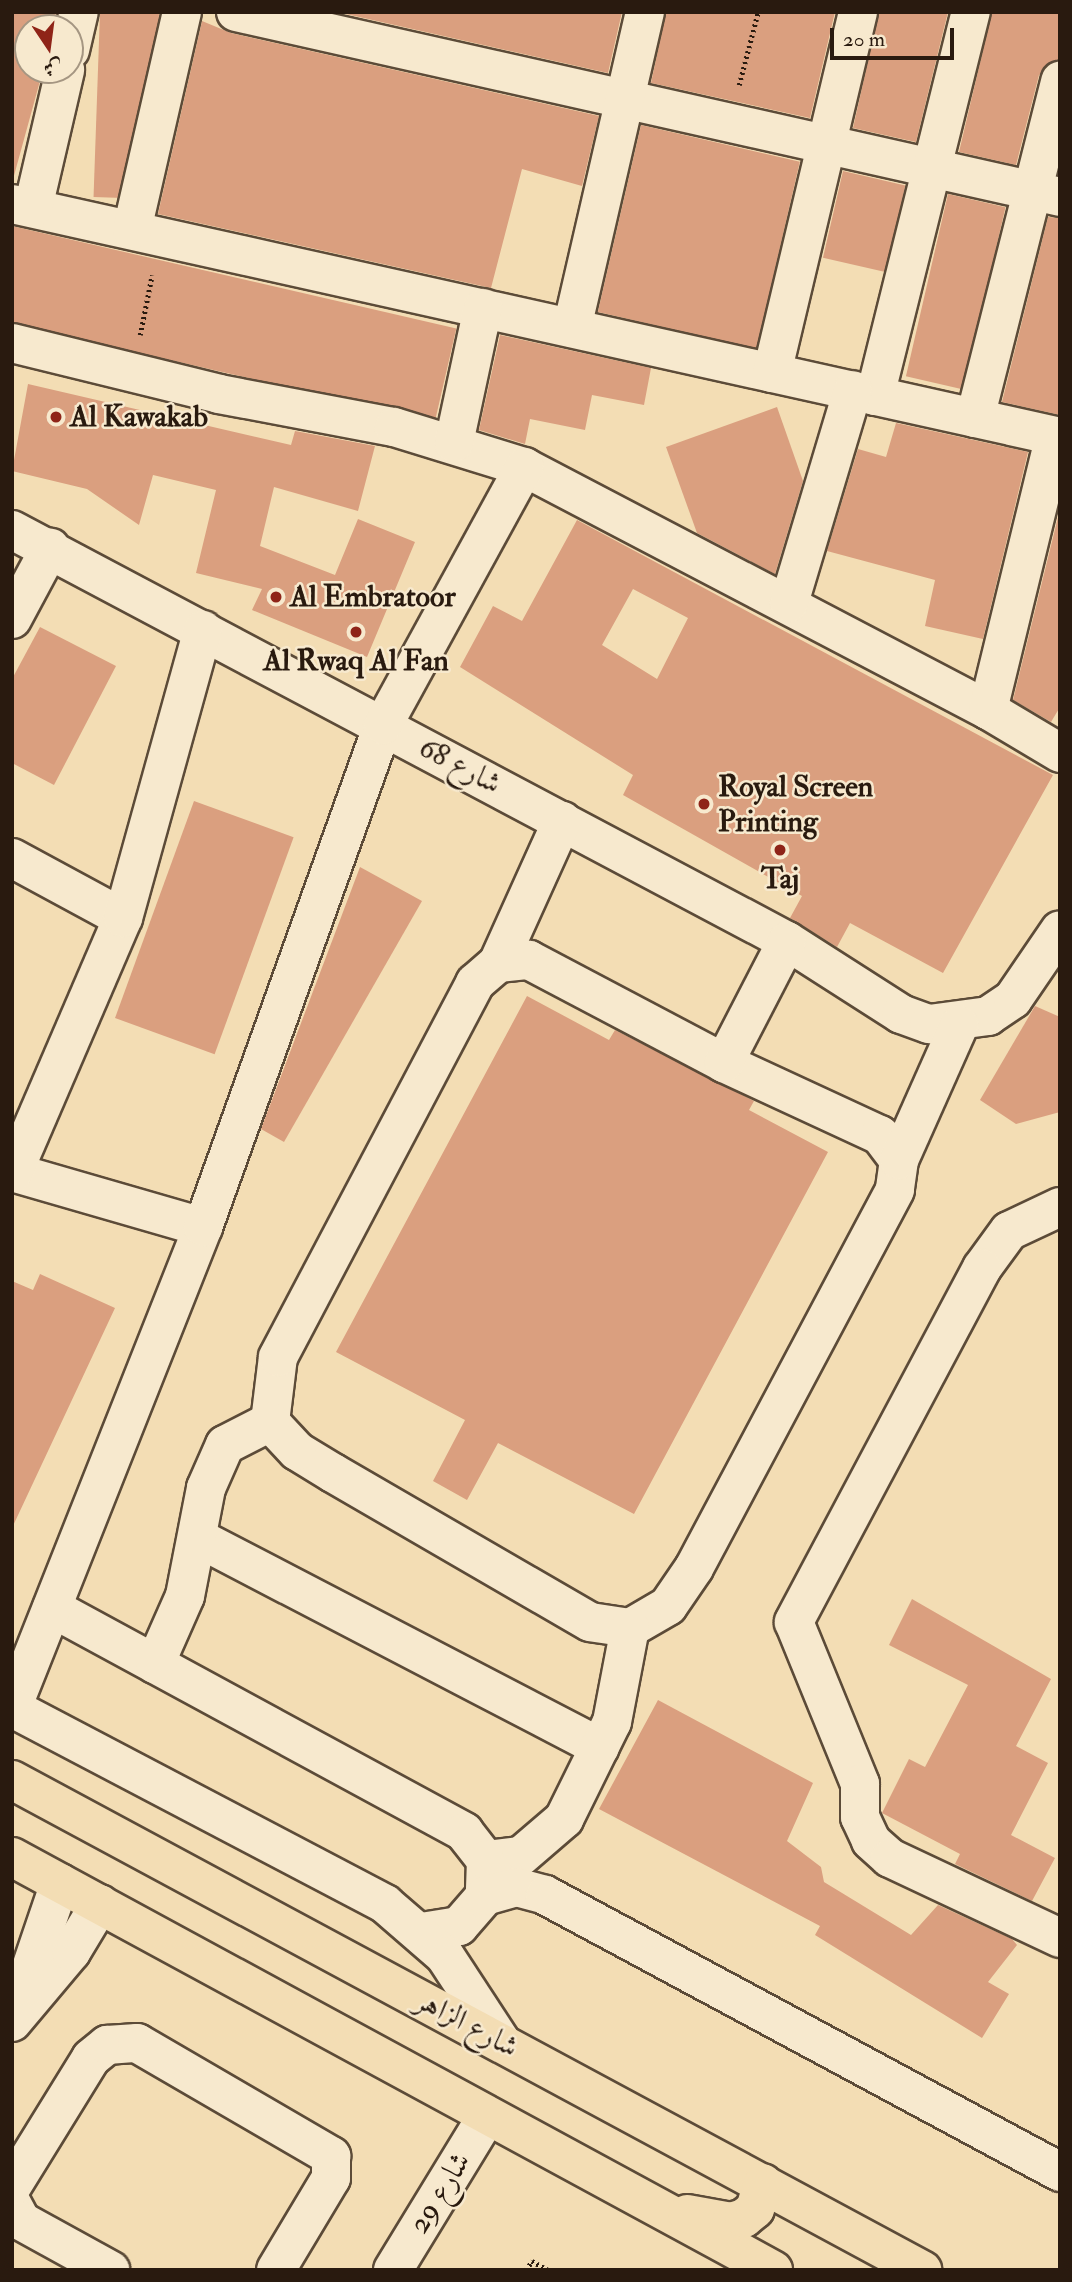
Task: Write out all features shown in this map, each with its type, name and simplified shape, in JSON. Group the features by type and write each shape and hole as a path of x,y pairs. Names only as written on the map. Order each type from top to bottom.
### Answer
{"main road":[{"name":"شارع الزاهر","path":"12,1780 922,2270"},
{"path":"12,1857 774,2270"},
{"path":"658,2207 731,2222 755,2209 763,2183"}],"street":[{"path":"146,233 182,12"},
{"path":"236,12 1046,194"},
{"path":"572,328 645,12"},
{"path":"772,373 858,12"},
{"path":"789,603 864,393 932,169 971,12"},
{"path":"975,418 1046,194 1060,80"},
{"path":"61,84 23,206 1058,436 988,709"},
{"path":"454,443 483,308"},
{"path":"12,343 132,373 454,443 524,467 988,709 1060,753"},
{"path":"502,2043 467,1984 421,1932 386,1904 12,1708 203,1227 383,725 524,467"},
{"name":"شارع 68","path":"12,530 787,941 901,1014 959,1025"},
{"path":"12,620 50,548"},
{"path":"203,1227 13,1172 123,919 204,630"},
{"path":"562,821 498,962 475,983 298,1315 271,1384 270,1422 298,1451 332,1473 590,1622 631,1628 668,1606 694,1568 895,1190 899,1160 959,1025 1013,999 1060,930"},
{"path":"12,858 123,919"},
{"path":"724,1063 787,941"},
{"path":"498,962 536,964 724,1063 880,1135 899,1160"},
{"path":"1060,1207 1009,1231 982,1268 794,1622 860,1784 860,1817 872,1841 890,1858 1060,1938"},
{"path":"155,1664 185,1596 206,1488 225,1445 270,1422"},
{"path":"198,1538 600,1747"},
{"path":"52,1608 464,1832 486,1878 545,1895 1060,2172"},
{"path":"421,1932 460,1926 486,1878 521,1856 564,1819 612,1722 631,1628"},
{"path":"14,2020 60,1883"},
{"path":"14,2020 71,1952 100,1904"},
{"path":"12,2186 91,2057 107,2045 137,2043 331,2156 331,2178 276,2270"},
{"name":"شارع 29","path":"393,2270 487,2116"},
{"path":"12,2204 21,2221 110,2270"}],"path":[{"path":"729,123 758,12"},
{"path":"132,373 146,233"},
{"path":"526,2270 532,2261 548,2270"}],"building":[{"path":"12,12 56,12 14,14 14,84 39,84 12,183"},
{"path":"100,12 159,14 153,199 94,197"},
{"path":"337,12 622,12 608,73"},
{"path":"666,12 835,12 810,118 651,83"},
{"path":"879,12 948,12 916,142 853,128"},
{"path":"992,12 1060,12 1060,60 1039,75 1016,165 959,152"},
{"path":"202,21 231,33 599,116 582,186 522,169 491,288 158,214"},
{"path":"641,125 800,162 757,349 598,312"},
{"path":"843,171 905,185 885,272 823,258"},
{"path":"948,194 1005,207 963,389 906,376"},
{"path":"1048,217 1060,218 1060,415 1002,402"},
{"path":"12,226 456,329 435,421 12,323"},
{"path":"500,335 651,368 644,405 592,395 585,430 530,419 525,444 479,430"},
{"path":"28,384 291,445 295,431 375,446 358,511 274,487 260,546 335,575 358,519 415,542 367,657 252,610 262,589 196,573 216,490 153,475 139,525 87,489 12,471"},
{"path":"777,407 803,481 775,574 697,533 666,447"},
{"path":"896,423 1028,452 983,639 925,626 935,580 827,551 858,449 886,457"},
{"path":"1060,509 1060,707 1051,722 1013,700"},
{"path":"577,520 1053,775 943,973 850,923 837,947 790,918 802,896 623,795 633,775 460,667 493,606 522,621","holes":["633,589 688,618 657,679 602,645"]},
{"path":"40,627 116,666 54,785 12,763 12,679"},
{"path":"194,801 294,837 215,1054 115,1018"},
{"path":"360,867 422,901 284,1142 261,1129"},
{"path":"527,996 609,1040 615,1030 754,1101 749,1110 828,1152 634,1514 498,1443 467,1500 433,1481 465,1420 336,1352"},
{"path":"1035,1006 1060,1017 1060,1112 1016,1124 980,1100"},
{"path":"40,1274 115,1308 12,1528 12,1281 33,1290"},
{"path":"912,1599 1051,1679 1016,1746 1048,1763 1011,1835 1055,1858 1032,1901 955,1864 960,1854 882,1813 909,1759 925,1767 968,1685 889,1645"},
{"path":"658,1700 813,1783 787,1841 821,1867 824,1882 911,1935 938,1905 1012,1939 1017,1945 988,1982 1009,1994 982,2038 815,1935 820,1926 599,1809"}],"place":[{"name":"Al Kawakab","path":"56,417"},
{"name":"Al Embratoor","path":"276,597"},
{"name":"Al Rwaq Al Fan","path":"356,632"},
{"name":"Royal Screen Printing","path":"704,804"},
{"name":"Taj","path":"780,850"}]}
